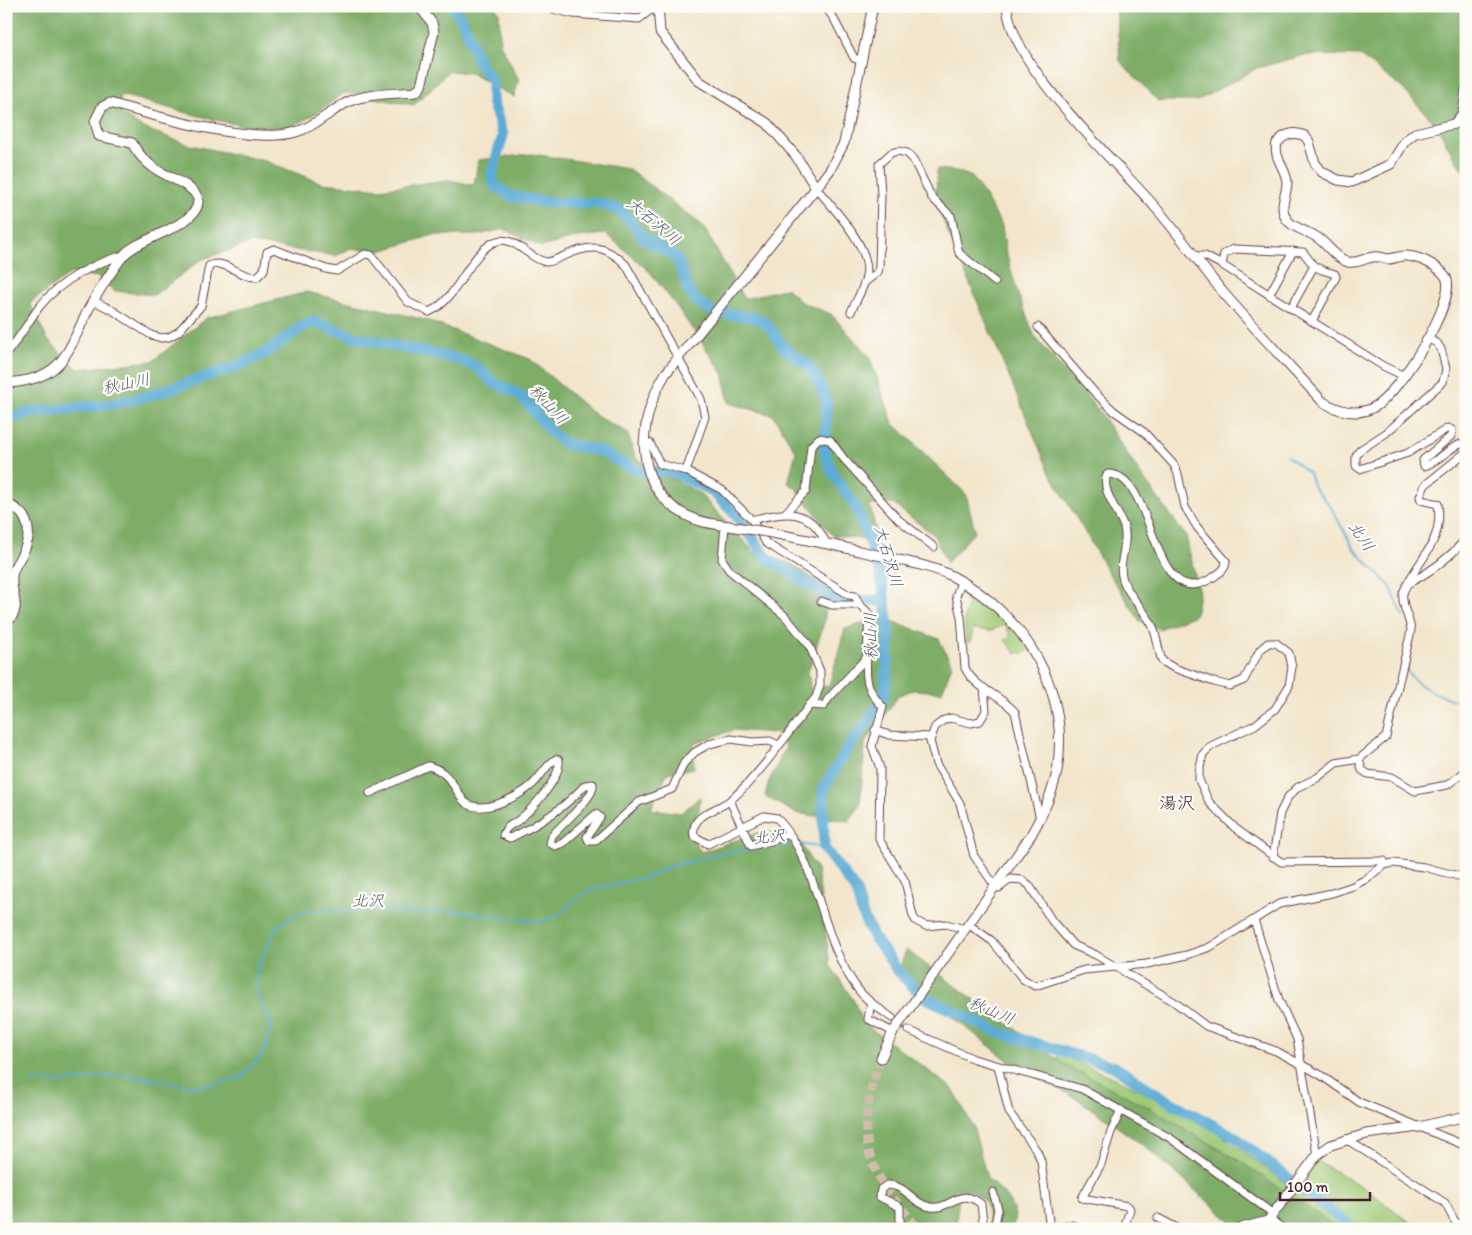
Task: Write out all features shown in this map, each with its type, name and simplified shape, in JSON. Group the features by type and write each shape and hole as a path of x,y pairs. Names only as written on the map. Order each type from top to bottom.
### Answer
{"street":[{"path":"6,354 10,344 58,288 106,260 124,254 137,244 181,224 194,212 198,200 196,194 189,187 155,169 139,155 132,143 99,136 95,121 102,107 110,103 165,118 256,135 277,137 309,128 354,99 416,92 421,86 434,32 432,23 419,6"},
{"path":"540,6 573,14 639,19 657,6 660,32 699,81 767,123 796,156 816,188 849,229 867,262 864,283 851,312"},
{"path":"825,6 834,19 854,58 861,61"},
{"path":"872,6 844,143 830,170 678,358 651,398 646,415 643,442 646,462 655,485 676,510 692,518 727,526 826,543 924,566 961,582 984,598 1018,629 1044,669 1053,694 1059,726 1059,752 1056,776 1040,820 893,1032 881,1058"},
{"path":"1007,6 1011,29 1029,63 1071,115 1156,207 1221,289 1316,395 1335,409 1350,413 1376,407 1389,395 1404,376 1428,339 1447,297 1448,283 1441,271 1416,258 1407,256 1391,259 1374,257 1358,262 1346,261 1336,255 1319,239 1294,227 1284,214 1286,179 1276,155 1276,147 1284,136 1301,134 1309,142 1313,160 1322,172 1338,180 1352,182 1391,164 1405,141 1415,133 1454,124 1463,113 1466,90"},
{"path":"864,283 878,272 879,267 882,194 878,164 891,153 898,151 907,153 913,159 932,198 951,216 959,253 994,282"},
{"path":"94,302 112,310 151,335 161,338 169,337 178,332 201,306 209,266 214,263 257,277 264,270 267,252 274,249 326,269 337,270 365,254 371,255 408,302 429,312 453,292 481,253 494,242 510,241 539,260 548,262 589,247 602,249 615,254 626,266 701,399 705,410 693,455 686,471"},
{"path":"1222,265 1224,254 1234,249 1293,251 1306,254 1314,266 1335,274 1336,277 1312,321"},
{"path":"1269,294 1293,251"},
{"path":"6,383 23,382 41,377 54,369 74,344 94,302 124,254"},
{"path":"1196,256 1205,256 1222,265 1383,366 1404,376"},
{"path":"1291,308 1314,266"},
{"path":"1038,327 1095,393 1114,411 1144,432 1174,465 1178,474 1185,507 1198,527 1226,561 1225,567 1221,572 1204,583 1196,585 1185,583 1175,578 1153,535 1139,499 1122,478 1114,474 1108,474 1105,485 1123,526 1126,538 1121,568 1122,578 1127,589 1153,627 1162,661 1174,668 1230,686 1244,680 1260,650 1268,643 1276,643 1289,653 1292,667 1289,686 1275,709 1255,725 1211,746 1203,754 1198,772 1209,802 1235,828 1273,856 1288,864 1322,860 1384,861"},
{"path":"1428,339 1437,343 1442,349 1446,369 1443,382 1386,433 1360,450 1356,456 1356,466 1360,469 1391,461 1408,453 1448,428 1452,430 1451,436 1423,460 1424,466 1434,462 1458,444 1466,444"},
{"path":"786,512 806,491 810,446 823,438 830,440 898,520 934,547"},
{"path":"643,442 650,443 660,464 686,471 722,490 752,520 766,543 849,595 855,596 860,605 869,613 865,678 874,699 883,707 872,746 880,768 879,839 905,881 913,916 921,925 946,924 966,926 992,941 1023,979 1035,986 1097,967 1117,969 1147,964 1210,947 1279,904 1332,893 1353,886 1384,865 1424,867 1466,878"},
{"path":"1273,856 1280,813 1288,797 1298,787 1317,778 1336,763 1359,759 1386,737 1409,645 1410,619 1402,602 1407,584 1434,542 1438,528 1438,504 1421,500 1421,492 1425,485 1466,452"},
{"path":"6,504 19,510 26,518 28,534 26,546 12,576 17,605 14,616 6,623"},
{"path":"752,520 786,512 803,516 813,523 826,543"},
{"path":"727,526 722,559 729,570 785,616 808,645 817,660 820,671 820,685 816,697 747,784 730,800 701,816 695,823 694,836 708,844 764,816 777,818 790,837 812,880 820,910 841,964 858,990 871,1003 892,1018"},
{"path":"1407,584 1428,574 1454,553 1466,539"},
{"path":"961,582 956,596 961,617 963,663 968,674 1015,712 1040,820"},
{"path":"820,601 832,605 860,605"},
{"path":"809,705 824,706 828,699 854,674 866,657"},
{"path":"984,688 986,711 980,721 971,723 951,718 944,720 935,727 930,738 936,764 960,803 974,856 995,886 999,888 1011,879 1022,880 1029,885 1064,936 1074,945 1096,955 1173,1001 1206,1026 1276,1051 1319,1074 1359,1102 1466,1146"},
{"path":"875,730 889,735 930,738"},
{"path":"370,793 428,766 440,770 448,776 463,801 469,806 492,805 508,800 532,785 556,759 559,760 559,765 546,791 520,819 504,829 502,834 510,838 535,826 572,800 585,785 594,784 594,790 584,803 552,836 550,843 555,846 563,843 596,814 600,817 587,836 589,841 595,841 639,802 672,789 684,763 695,752 709,744 731,739 752,742 769,740 778,745"},
{"path":"1359,759 1362,770 1368,774 1392,777 1415,791 1447,785 1466,771"},
{"path":"730,800 750,846 790,837"},
{"path":"1254,920 1279,1000 1297,1039 1317,1155"},
{"path":"871,1003 868,1019 893,1032"},
{"path":"908,1030 965,1055 1082,1089 1170,1138 1283,1229"},
{"path":"998,1066 1009,1112 1037,1151 1041,1161 1050,1229 1072,1225 1081,1229"},
{"path":"1121,1110 1111,1132 1101,1164 1082,1198 1128,1206 1130,1209 1124,1229"},
{"path":"1262,1229 1301,1174 1317,1155 1346,1139 1366,1134 1419,1127 1466,1116"},
{"path":"1346,1139 1445,1203 1454,1220 1464,1229"},
{"path":"902,1229 900,1207 880,1197 881,1189 887,1185 900,1187 917,1202 930,1207 943,1206 960,1197 970,1198 981,1204 984,1229"},
{"path":"993,1192 998,1208 994,1229"},
{"path":"1233,1229 1270,1217"},
{"path":"1158,1218 1179,1229"}],"green space":[{"path":"6,6 495,6 499,12 500,43 519,80 514,97 470,73 449,71 414,105 344,93 308,118 285,127 268,128 226,122 120,95 121,113 141,127 186,144 265,161 322,183 380,189 448,180 474,185 478,160 532,154 629,169 703,226 744,299 787,288 801,302 831,314 869,356 893,423 966,494 975,531 947,563 934,535 893,504 870,505 878,541 832,535 796,488 788,483 796,452 773,415 729,403 723,373 677,307 650,272 606,234 578,237 541,247 504,229 478,235 434,235 377,252 351,248 336,256 251,243 201,260 154,295 114,291 98,277 71,273 30,303 47,339 78,369 153,361 206,318 307,292 426,320 530,359 596,416 627,432 636,458 699,493 755,553 792,564 829,589 824,623 808,672 811,692 829,685 845,629 882,617 939,639 952,665 942,692 913,690 899,695 865,743 860,806 849,821 795,813 765,796 769,781 786,747 776,733 734,730 694,743 694,768 667,773 651,809 681,813 700,797 699,810 687,831 701,852 763,831 796,837 817,870 830,965 854,1001 862,1022 952,1088 973,1126 987,1178 1008,1198 1015,1215 1013,1229 990,1229 986,1202 971,1190 960,1192 956,1220 960,1229 6,1229"},
{"path":"1116,6 1466,6 1466,171 1457,163 1437,126 1402,88 1360,56 1305,55 1257,68 1197,101 1158,101 1120,61"},
{"path":"937,169 957,171 972,177 983,193 1002,226 1006,253 1018,294 1035,337 1097,408 1141,475 1186,536 1199,593 1195,615 1159,629 1140,621 1110,575 1049,471 936,204"},
{"path":"967,589 990,605 1031,649 1022,654 1020,652 1016,654 1005,640 1011,637 1005,625 990,631 973,629 970,643 966,642 964,617 968,603 962,595 963,590"},
{"path":"906,950 1064,1064 1148,1107 1238,1160 1339,1229 1239,1229 1147,1148 1079,1100 1015,1066 940,1007 900,967"},
{"path":"1059,1054 1128,1084 1210,1127 1295,1190 1316,1160 1366,1189 1419,1229 1287,1229 1051,1068"}],"waterway":[{"name":"秋山川","path":"452,6 462,19 479,63 492,81 492,101 503,135 492,173 494,185 510,196 551,203 598,203 620,210 645,239 671,254 678,261 688,290 696,301 713,312 756,318 768,325 784,348 809,366 820,385 827,403 825,454 832,472 858,511 880,571 889,646 885,692 880,705 850,745 823,789 824,848 856,891 863,916 873,936 898,971 922,996 997,1032 1113,1066 1165,1099 1235,1137 1354,1229"},
{"name":"秋山川","path":"6,420 27,413 114,404 148,396 238,366 266,353 306,324 314,322 359,338 461,360 478,368 494,383 520,395 551,432 565,444 600,451 629,467 647,472 671,471 712,491 733,512 767,558 836,601 885,600"},
{"name":"北川","path":"1287,456 1309,473 1314,488 1329,504 1354,549 1390,586 1404,617"},
{"name":"北川","path":"1410,651 1407,671 1412,678 1433,692 1466,704"},
{"name":"北沢","path":"32,1081 66,1082 106,1076 132,1076 189,1086 212,1085 241,1077 262,1055 271,1030 271,1022 258,994 255,982 258,967 277,927 294,915 307,911 359,910 425,913 455,911 540,922 558,916 579,896 590,890 651,876 668,867 724,853 792,844"},
{"name":"北沢","path":"799,844 824,848"}],"tunnel":[{"path":"881,1058 868,1104 866,1119 868,1150 881,1180 918,1229"}],"district":[{"name":"湯沢","path":"1177,803"}],"water label":[{"name":"大石沢川","path":"654,221"},
{"name":"大石沢川","path":"889,556"}]}
